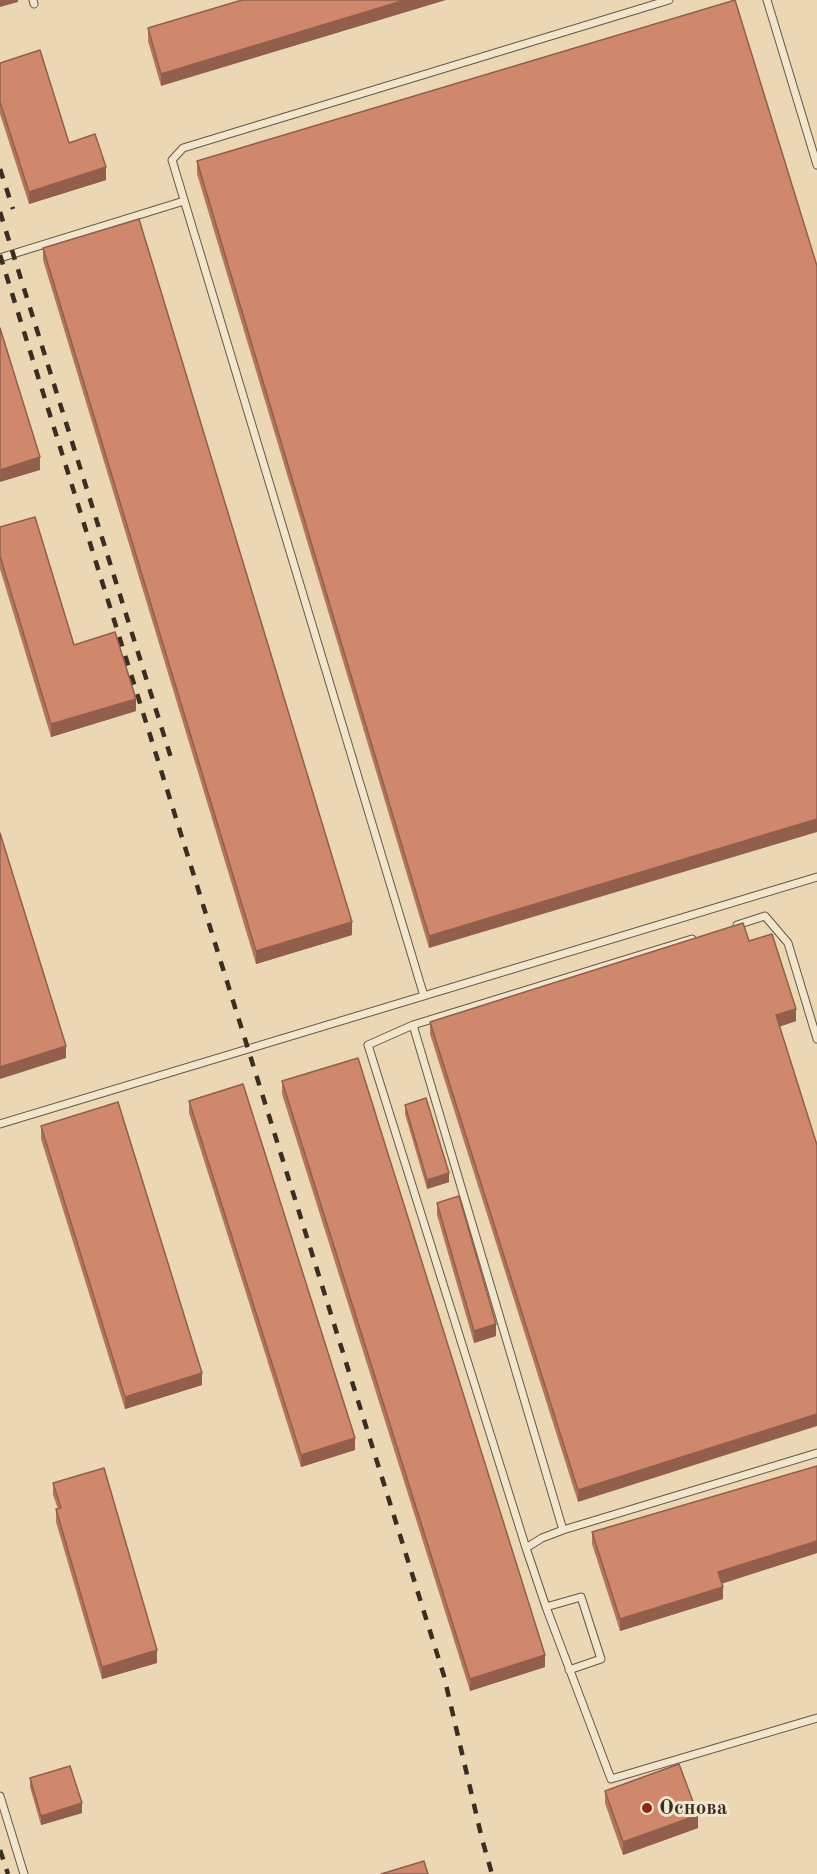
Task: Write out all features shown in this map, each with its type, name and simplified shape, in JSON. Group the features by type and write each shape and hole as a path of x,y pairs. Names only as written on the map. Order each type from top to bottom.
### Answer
{"lane":[{"path":"424,996 172,160 183,148 669,0"},
{"path":"767,0 817,165"},
{"path":"0,258 184,201"},
{"path":"0,1124 817,877"},
{"path":"731,927 765,916 788,943 817,1040"},
{"path":"697,937 414,1025 369,1045 526,1548 611,1779 817,1718"},
{"path":"414,1025 563,1530"},
{"path":"526,1548 542,1538 563,1530 817,1452"},
{"path":"546,1607 581,1597 601,1659 569,1670"},
{"path":"0,1796 24,1874"}],"building":[{"path":"242,0 405,0 161,74 148,28"},
{"path":"735,0 817,266 817,819 429,936 197,161"},
{"path":"40,50 69,143 95,134 106,167 29,192 0,102 0,63"},
{"path":"139,219 352,922 256,951 43,248"},
{"path":"0,328 40,457 0,470"},
{"path":"35,517 74,645 115,632 136,699 51,724 0,556 0,527"},
{"path":"0,833 66,1046 0,1067"},
{"path":"743,923 749,941 772,934 796,1009 776,1015 817,1145 817,1414 578,1490 430,1022"},
{"path":"358,1058 545,1655 470,1679 282,1081"},
{"path":"243,1084 355,1438 301,1455 189,1101"},
{"path":"426,1098 449,1173 427,1180 405,1105"},
{"path":"118,1102 202,1373 125,1397 41,1126"},
{"path":"459,1196 496,1324 474,1331 437,1203"},
{"path":"817,1466 817,1541 718,1572 723,1587 620,1619 592,1532"},
{"path":"104,1468 157,1650 102,1667 56,1509 61,1508 53,1483"},
{"path":"679,1764 698,1815 623,1842 605,1791"},
{"path":"70,1766 82,1803 41,1816 30,1778"},
{"path":"424,1861 428,1874 381,1874"}],"railway":[{"path":"0,169 13,209"},
{"path":"0,212 172,761"},
{"path":"0,255 444,1676 492,1874"},
{"path":"0,1850 8,1874"}],"place":[{"name":"Основа","path":"647,1808"}]}
